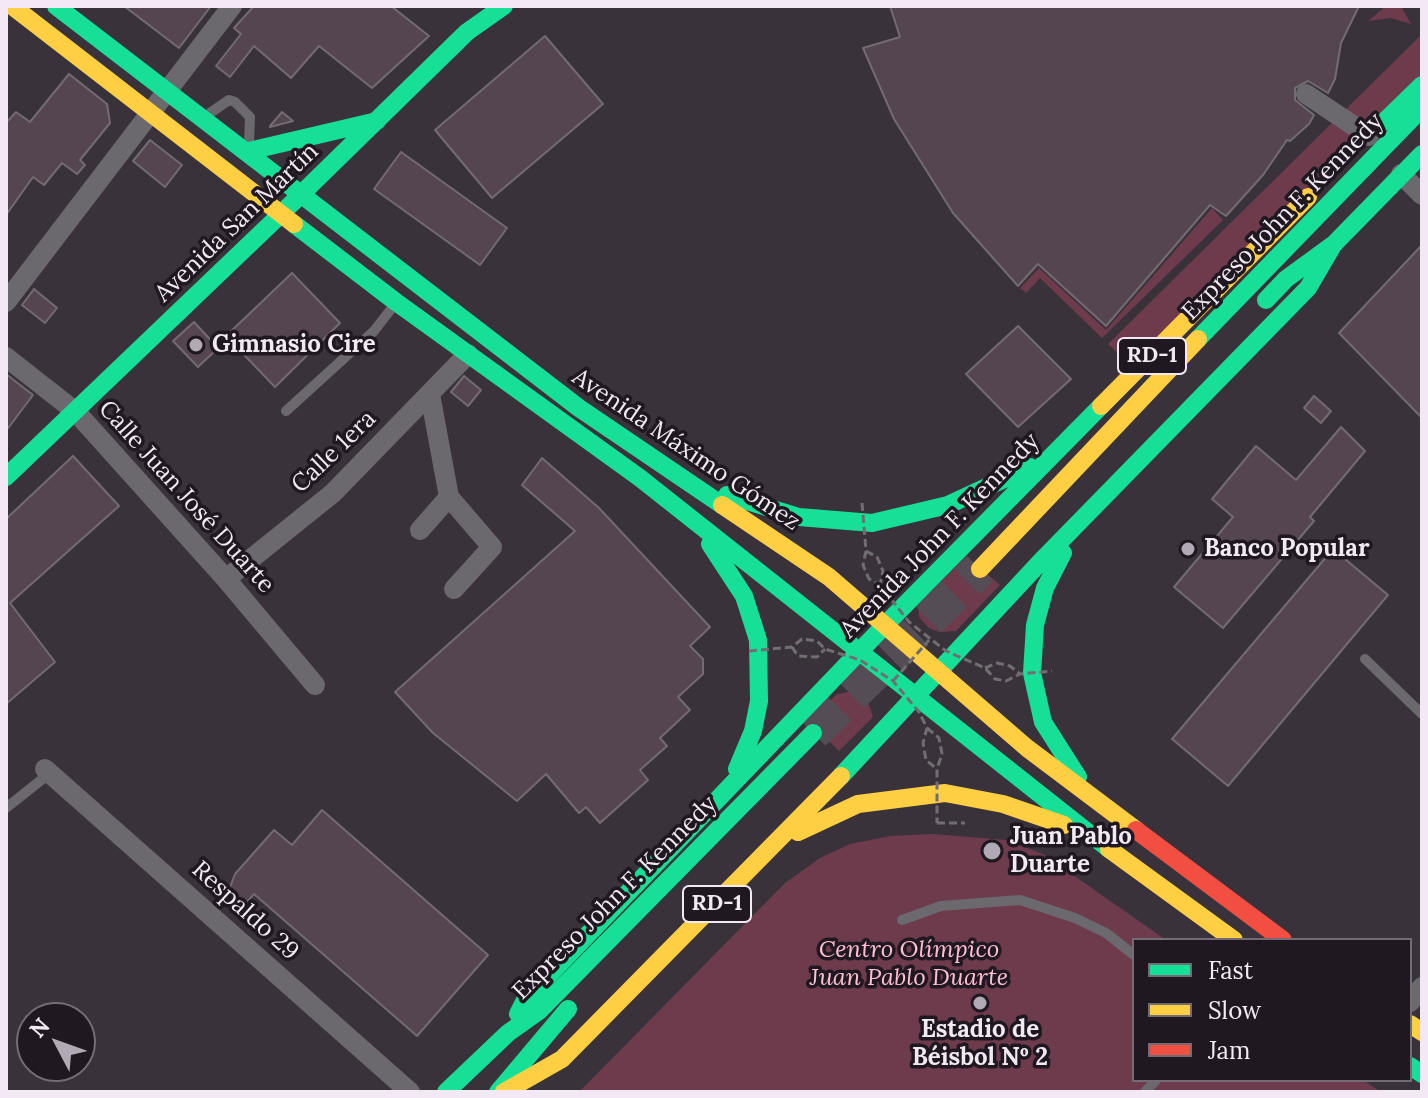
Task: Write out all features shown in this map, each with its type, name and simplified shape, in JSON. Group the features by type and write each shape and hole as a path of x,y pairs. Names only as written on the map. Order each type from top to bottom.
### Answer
{"main road":[{"name":"Avenida Máximo Gómez","path":"12,6 396,302 682,511 862,650 916,697 1086,832 1231,938"},
{"name":"Avenida Máximo Gómez","path":"56,6 205,117 579,408 829,577 938,675 1104,806 1280,938"},
{"name":"Avenida San Martín","path":"6,477 303,194 467,32 504,6"},
{"name":"Avenida John F. Kennedy","path":"508,1033 525,1000 883,627 1422,85"},
{"name":"Expreso John F. Kennedy","path":"1016,559 987,575 1317,213 1422,108"},
{"path":"249,151 377,121"},
{"name":"Expreso John F. Kennedy","path":"1254,312 1286,279 1334,244 1422,154"},
{"name":"RD-1","path":"504,1092 562,1059 765,854 938,675 1110,490 1308,288 1334,244"},
{"path":"690,482 799,517 872,523 921,512 971,495 1023,471 1063,445"},
{"path":"1104,806 1067,763 1043,722 1032,673 1035,625 1045,588 1065,548 1110,490"},
{"path":"682,511 731,572 744,596 758,640 759,701 753,731 737,768 703,816"},
{"name":"Expreso John F. Kennedy","path":"446,1092 508,1033 549,1001 813,733"},
{"path":"765,854 816,821 858,804 909,795 972,796 1086,832"},
{"name":"Expreso John F. Kennedy","path":"498,1092 546,1031 589,988"}],"street":[{"path":"6,302 232,6"},
{"path":"1306,94 1369,136"},
{"path":"1401,174 1422,195"},
{"name":"Calle 1era","path":"226,579 333,493 468,354"},
{"name":"Calle Juan José Duarte","path":"6,357 76,412 226,579 315,685"},
{"path":"430,394 449,497 491,542 491,551 454,589"},
{"path":"420,530 449,497"},
{"name":"Respaldo 29","path":"47,771 410,1092"}],"lane":[{"path":"205,117 229,100 235,102 250,117 249,151"},
{"path":"286,411 374,331 396,302"},
{"path":"1365,659 1422,714"},
{"path":"6,808 47,771"},
{"path":"902,920 941,906 1020,900 1075,918 1106,933 1132,953"}],"path":[{"path":"862,503 866,551 863,565 869,579 880,585 909,622 929,640 964,661 985,668 995,679 1006,681 1020,674 1052,671"},
{"path":"866,551 877,557 883,571 880,585"},
{"path":"749,651 792,647 802,639 817,641 825,649 860,660 893,681 919,712 927,728 939,738 942,754 937,769 937,823"},
{"path":"893,681 929,640"},
{"path":"792,647 798,656 817,657 825,649"},
{"path":"985,668 997,663 1010,666 1020,674"},
{"path":"927,728 923,743 926,760 937,769"}],"green space":[{"path":"1386,6 1401,6 1411,24 1391,18 1368,21"},
{"path":"1422,34 1422,76 1134,368 1108,344"},
{"path":"1212,208 1223,220 1102,338 1040,278 1026,293 1020,288 1039,268 1106,330"},
{"path":"966,556 1000,585 956,631 939,632 929,628 919,617 918,605"},
{"path":"854,691 868,702 873,717 839,751 809,722 837,694"},
{"name":"Centro Olímpico Juan Pablo Duarte","path":"933,834 1006,840 1043,854 1163,938 1132,938 1132,1082 1366,1082 1381,1092 579,1092 785,883 820,858 850,844 890,836"}],"building":[{"path":"124,6 211,6 179,48"},
{"path":"254,6 391,6 429,36 372,88 319,46 291,78 254,46 230,77 216,66 241,34 234,28"},
{"path":"890,6 1359,6 1341,43 1335,79 1328,93 1308,81 1295,88 1295,100 1314,115 1309,124 1290,141 1287,140 1263,175 1226,216 1210,205 1106,326 1038,264 1018,286 953,213 894,119 863,48 900,37"},
{"path":"545,36 603,104 492,198 435,130"},
{"path":"69,74 107,104 110,123 80,160 85,165 77,174 62,163 44,185 33,177 6,215 6,123 16,112 30,122"},
{"path":"282,112 293,121 270,127 270,126"},
{"path":"150,140 182,165 165,187 133,161"},
{"path":"401,152 507,228 480,265 374,189"},
{"path":"1422,245 1422,418 1339,333"},
{"path":"292,273 340,323 275,387 226,336"},
{"path":"34,289 57,308 45,323 22,305"},
{"name":"Gimnasio Cire","path":"194,322 218,348 198,367 173,341"},
{"path":"1018,326 1071,379 1018,427 966,374"},
{"path":"6,374 33,395 6,431"},
{"path":"464,376 481,390 468,406 451,392"},
{"path":"1314,396 1331,411 1321,423 1304,408"},
{"path":"1341,427 1365,451 1310,517 1314,521 1223,628 1174,587 1233,517 1212,499 1256,446 1296,480"},
{"path":"73,456 119,506 10,603 55,662 6,704 6,519"},
{"path":"542,458 599,508 710,627 690,646 703,659 703,674 678,697 690,710 660,738 667,746 640,770 648,780 600,823 586,807 579,813 546,774 517,801 433,733 395,692 575,531 522,485"},
{"path":"1333,549 1388,595 1228,786 1172,739"},
{"path":"322,810 488,955 417,1036 254,894 242,908 227,895 235,874 274,830 292,845"}],"tunnel":[{"path":"813,733 980,569"}],"traffic: fast":[{"path":"56,6 579,408 722,505"},
{"path":"287,208 467,32 504,6"},
{"path":"1384,122 1422,85"},
{"path":"1198,339 1422,108"},
{"path":"249,151 377,121"},
{"path":"1266,300 1286,279 1334,244 1422,154"},
{"path":"6,477 282,213"},
{"path":"294,224 396,302 640,478 1109,849"},
{"path":"841,776 1044,558 1308,288 1332,247"},
{"path":"518,1014 525,1000 883,627 1101,406"},
{"path":"727,495 799,517 872,523 948,505 1030,467"},
{"path":"710,544 744,596 758,640 759,701 753,731 737,769"},
{"path":"1063,553 1045,588 1035,625 1032,673 1043,722 1078,777"},
{"path":"446,1092 508,1033 539,1011 813,733"},
{"path":"498,1092 568,1009"},
{"path":"1412,1067 1422,1074"}],"traffic: slow":[{"path":"12,6 294,224"},
{"path":"1101,406 1308,197"},
{"path":"980,569 1198,339"},
{"path":"722,505 829,577 1027,748 1136,830"},
{"path":"504,1092 562,1059 841,776"},
{"path":"798,832 858,804 945,793 1003,804 1064,825"},
{"path":"1109,849 1231,938"},
{"path":"1412,1025 1422,1032"}],"traffic: jam":[{"path":"1136,830 1280,938"}],"place":[{"name":"Gimnasio Cire","path":"196,345"},
{"name":"Banco Popular","path":"1188,549"},
{"name":"Juan Pablo Duarte","path":"992,851"},
{"name":"Estadio de Béisbol Nº 2","path":"980,1003"}]}
